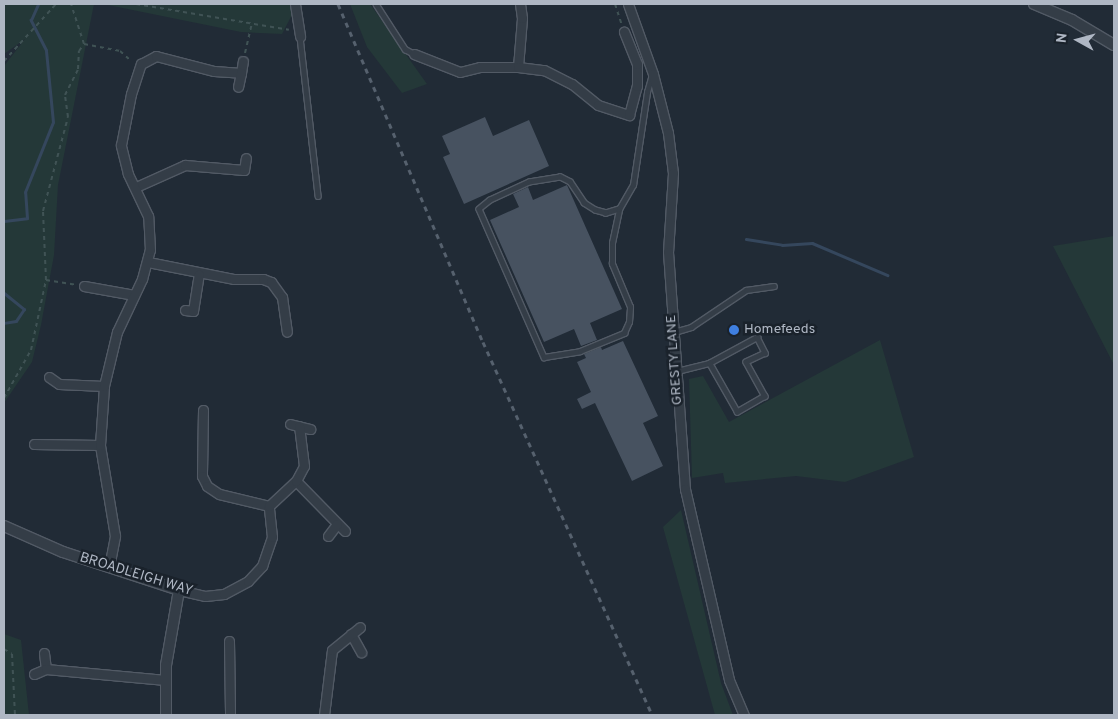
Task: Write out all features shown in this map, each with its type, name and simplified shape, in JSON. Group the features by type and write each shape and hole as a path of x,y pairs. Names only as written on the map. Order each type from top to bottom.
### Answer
{"street":[{"path":"295,4 300,34"},
{"path":"518,67 522,18 520,4"},
{"name":"GRESTY LANE","path":"628,4 652,74 668,133 674,173 668,252 685,489 729,680 744,715"},
{"path":"1034,4 1050,6 1114,45"},
{"path":"414,54 460,72 480,67 518,67 544,70 572,84 598,105 629,114 636,86 637,64 624,32"},
{"path":"109,567 115,536 100,445 104,386 117,332 148,262 150,226 136,186 125,165 121,135 138,68 147,58 156,56 214,71 240,73"},
{"path":"238,87 243,61"},
{"path":"242,180 246,158"},
{"path":"136,186 185,165 244,170"},
{"path":"148,262 199,274 271,282 282,297 287,332"},
{"path":"193,311 199,274"},
{"path":"84,286 134,295"},
{"path":"49,377 59,384 104,386"},
{"path":"59,384 59,395"},
{"path":"203,410 202,470 207,486 219,494 268,506 296,481 305,460 299,426"},
{"path":"290,424 310,429"},
{"path":"34,444 100,445"},
{"path":"296,481 345,531"},
{"name":"BROADLEIGH WAY","path":"4,526 31,540 109,567 179,590 214,596 232,591 248,581 262,566 270,547 273,526 268,506"},
{"path":"328,536 338,524"},
{"path":"166,715 165,680 179,590"},
{"path":"324,715 330,656 335,645 360,627"},
{"path":"351,634 361,652"},
{"path":"228,642 230,715"},
{"path":"44,653 46,669"},
{"path":"34,674 46,669 165,680"}],"lane":[{"path":"376,4 405,49 414,54"},
{"path":"300,34 318,196"},
{"path":"619,209 606,213 595,210 584,203 570,182 560,178 529,182 490,200 479,209 544,357 580,351 624,333 630,307 612,264 612,243 619,209 633,185 647,92 652,74"},
{"path":"673,332 691,327 746,290 774,286"},
{"path":"676,371 709,363 757,337 765,354 746,362 765,396 737,412 709,363"}],"path":[{"path":"4,61 56,4"},
{"path":"71,4 84,44"},
{"path":"136,4 300,34"},
{"path":"615,4 624,32"},
{"path":"243,61 251,26"},
{"path":"84,44 120,51 138,68"},
{"path":"4,398 31,350 46,280 43,210 68,117 64,96 78,70 79,51 84,44"},
{"path":"46,280 84,286"},
{"path":"4,649 12,654 15,715"}],"green space":[{"path":"4,4 94,4 58,185 54,255 41,325 32,362 4,403 4,66 25,39 4,54"},
{"path":"103,4 293,4 295,9 282,34 241,32"},
{"path":"350,4 370,4 427,84 402,93 367,47"},
{"path":"1114,236 1114,365 1053,246"},
{"path":"880,340 914,457 845,482 796,476 725,483 723,473 692,478 689,379 703,376 729,422"},
{"path":"681,510 721,683 733,715 715,715 663,527"},
{"path":"4,634 21,640 29,715 4,715"}],"building":[{"path":"485,117 493,136 529,120 549,166 464,204 443,157 450,154 442,136"},
{"path":"567,185 622,309 590,323 597,340 581,346 574,329 544,342 490,220 519,207 513,194 528,187 533,200"},
{"path":"623,341 658,416 643,423 663,466 632,481 595,403 582,409 577,399 591,392 577,362 586,358 584,354 601,347 602,350"}],"waterway":[{"path":"4,221 27,218 25,192 53,122 46,50 31,20 38,4"},
{"path":"746,239 782,245 812,243 887,275"},
{"path":"4,293 24,309 16,321 4,323"}],"railway":[{"path":"338,4 483,342 652,715"}],"place":[{"name":"Homefeeds","path":"734,330"}]}
